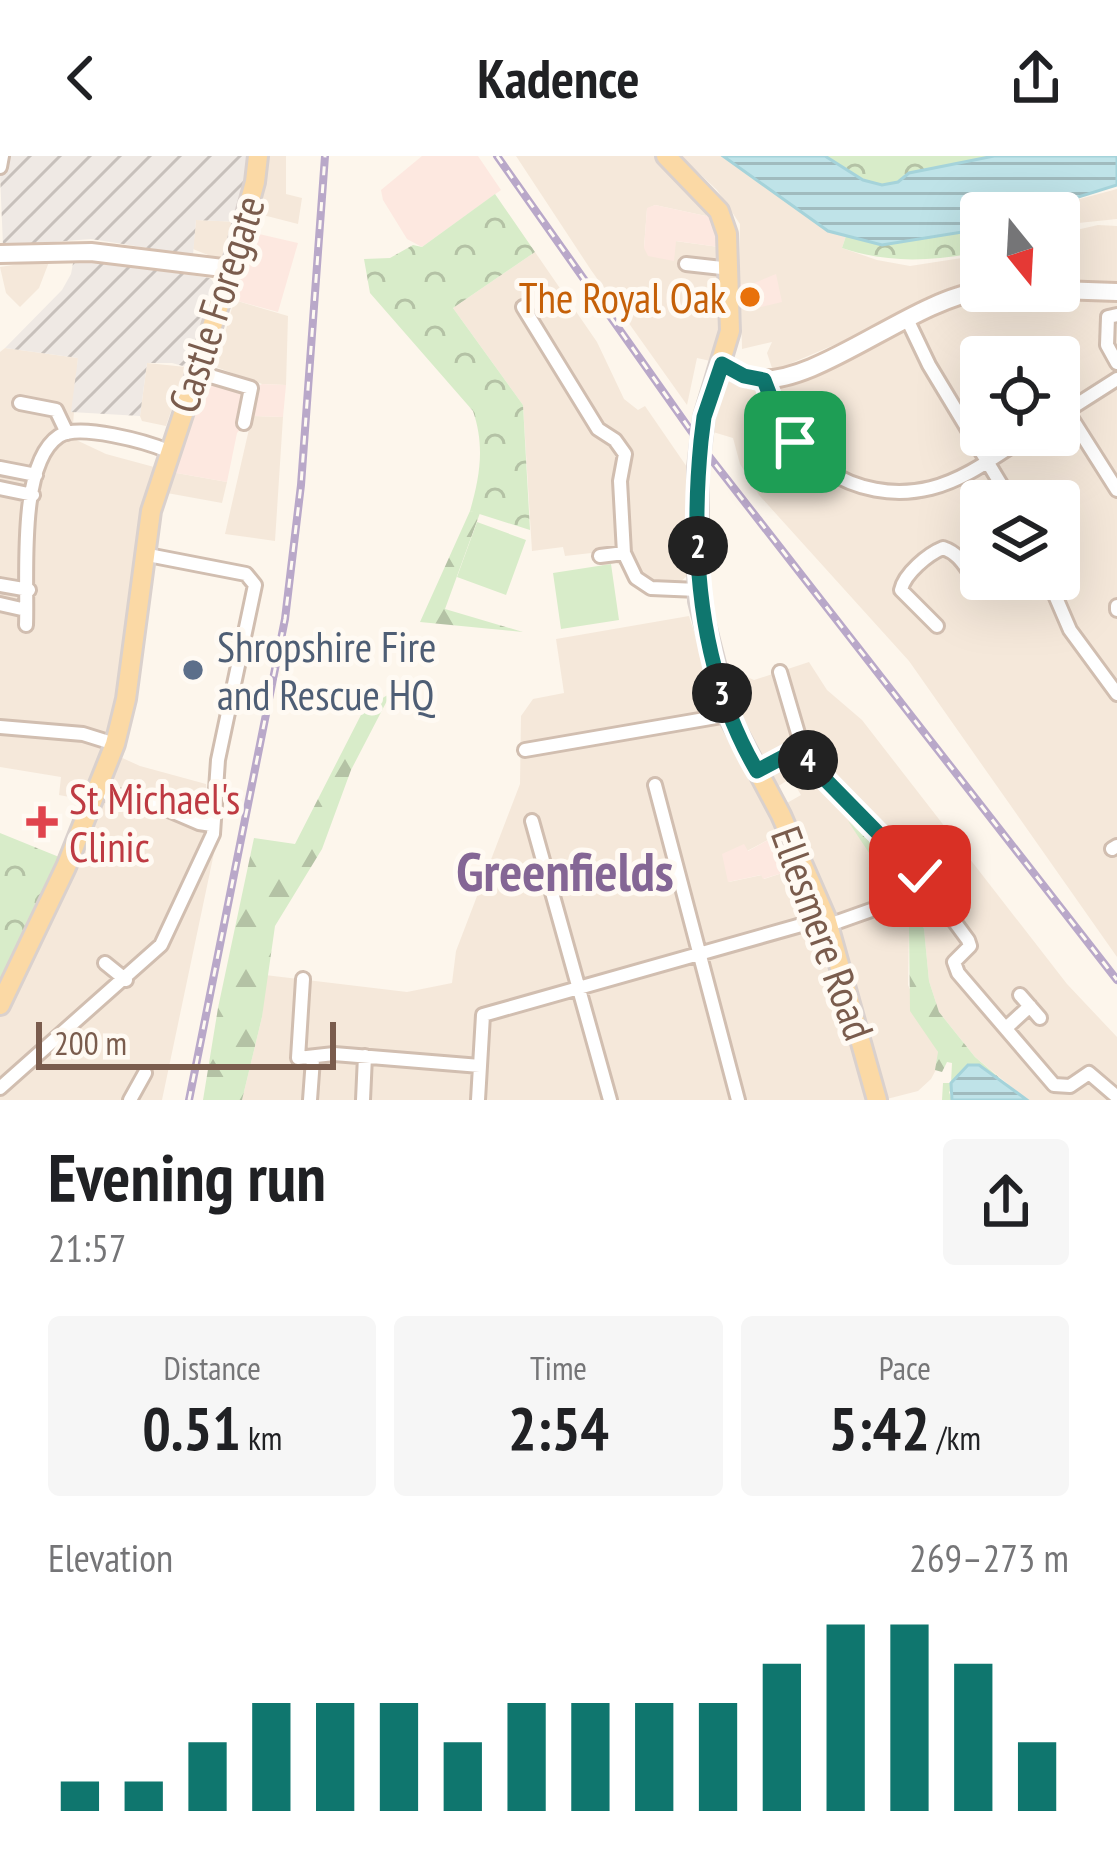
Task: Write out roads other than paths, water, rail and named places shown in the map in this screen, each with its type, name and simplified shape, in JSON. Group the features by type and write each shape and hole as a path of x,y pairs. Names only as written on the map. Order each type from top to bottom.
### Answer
{"main road":[{"name":"Castle Foregate","path":"0,1005 66,867 115,744 126,699 143,554 168,452 231,269 258,156"},
{"name":"Ellesmere Road","path":"666,156 719,211 730,269 731,324 704,417 698,468 698,590 728,715 781,815 828,921 878,1100"},
{"path":"0,254 91,252 231,269"},
{"path":"1080,291 1117,292"},
{"path":"722,364 764,380 805,368 941,301 960,296"}],"street":[{"path":"0,167 2,156"},
{"path":"686,264 730,269"},
{"path":"523,307 598,429 625,454 620,473 625,553 636,578 651,589 698,590"},
{"path":"1117,315 1108,317 1107,345 1117,363"},
{"path":"907,319 929,365 999,480"},
{"path":"196,372 251,388 244,423"},
{"path":"1080,403 1117,379"},
{"path":"764,380 795,442 833,476 856,486 889,492 928,488 996,456"},
{"path":"20,403 56,410 67,433"},
{"path":"0,604 26,617 25,545 36,475 54,441 67,433 131,439 168,452"},
{"path":"1080,438 1117,490"},
{"path":"0,468 36,475"},
{"path":"0,488 33,495"},
{"path":"938,626 901,586 938,549 953,551 960,562"},
{"path":"600,556 625,553"},
{"path":"0,1088 161,945 212,841 218,760 255,591 253,578 143,554"},
{"path":"0,585 28,590"},
{"path":"1057,600 1070,629 1117,694"},
{"path":"924,611 936,601"},
{"path":"800,681 783,679 802,747 817,771 926,884 968,940 970,946 955,967 1054,1085 1070,1087 1089,1073 1117,1097"},
{"path":"525,750 728,715"},
{"path":"0,727 82,734 115,744"},
{"path":"757,771 802,747"},
{"path":"655,785 738,1100"},
{"path":"109,795 143,799 212,825"},
{"path":"532,821 610,1100"},
{"path":"478,1100 483,1015 891,903"},
{"path":"104,963 126,980"},
{"path":"303,980 298,1058 334,1054 480,1066"},
{"path":"1006,1028 1035,1012 1020,994"},
{"path":"362,1100 365,1056"},
{"path":"310,1100 313,1059"},
{"path":"130,1100 145,1073"}],"water":[{"path":"723,156 825,156 863,180 882,185 898,182 909,173 994,156 1117,156 1117,185 1080,197 1080,192 960,192 960,232 882,245 828,231"},
{"path":"968,1065 979,1065 1027,1100 952,1100 951,1083"}],"railway":[{"path":"189,1100 285,619 301,485 325,156"},
{"path":"497,156 708,455 1117,980"}],"place":[{"name":"The Royal Oak","path":"750,297"},
{"name":"Shropshire Fire and Rescue HQ","path":"193,670"},
{"name":"St Michael's Clinic","path":"42,822"}],"district":[{"name":"Greenfields","path":"565,871"}]}
